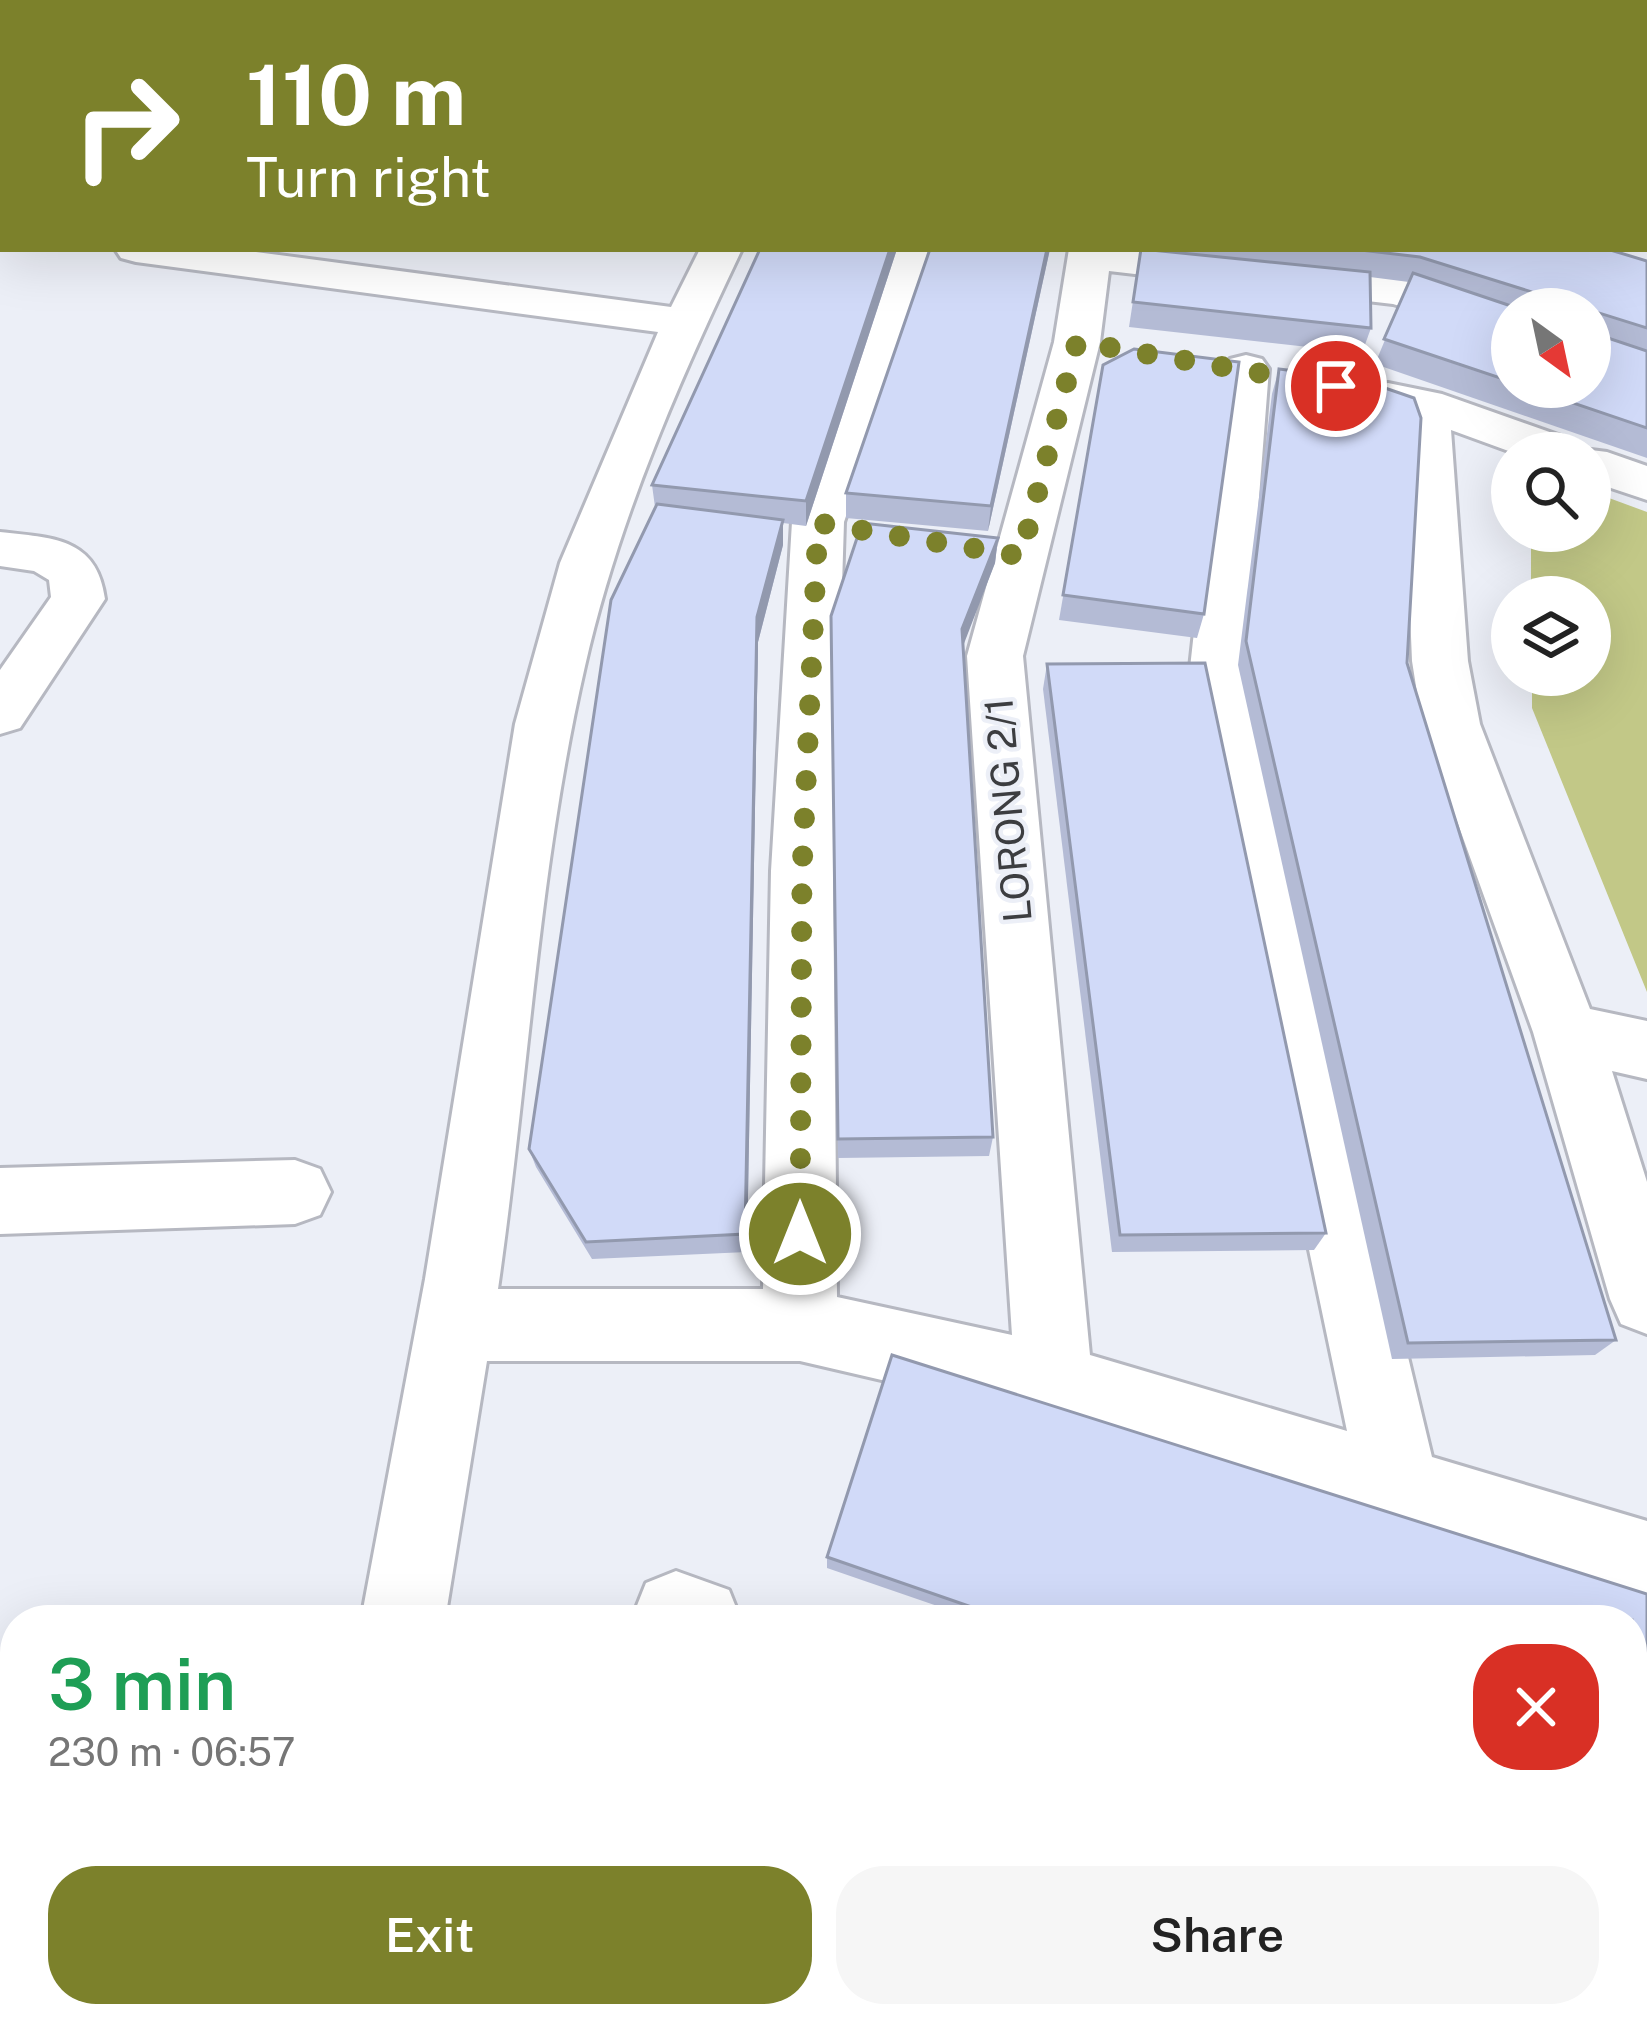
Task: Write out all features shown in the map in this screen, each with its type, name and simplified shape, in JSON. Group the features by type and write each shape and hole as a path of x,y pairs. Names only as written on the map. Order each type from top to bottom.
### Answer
{"street":[{"path":"162,252 685,322"},
{"path":"406,1605 458,1325 539,743 573,607 685,322 720,252"},
{"path":"800,1325 802,871 840,526 914,252"},
{"path":"1089,253 1399,291 1491,320"},
{"name":"LORONG 2/1","path":"1054,1382 995,656 998,552 1098,345 1089,253"},
{"path":"1400,1487 1217,677 1269,374 1425,404 1503,432"},
{"path":"1425,404 1440,661 1451,724 1566,1032 1645,1285"},
{"path":"1611,471 1647,484"},
{"path":"0,550 47,555 74,572 78,599 0,713"},
{"path":"1566,1032 1647,1050"},
{"path":"0,1201 295,1192"},
{"path":"458,1325 800,1325 1054,1382 1647,1562"}],"green space":[{"path":"1611,499 1647,512 1647,992 1532,708 1532,696 1611,696 1611,576 1531,576 1531,552 1611,552"}],"building":[{"path":"759,252 889,252 806,501 652,485"},
{"path":"929,252 1046,252 991,506 846,493"},
{"path":"1141,252 1370,272 1371,328 1133,302"},
{"path":"1378,252 1617,252 1647,261 1647,328 1611,317 1611,288 1519,288 1420,257"},
{"path":"1413,273 1491,299 1491,375 1384,339"},
{"path":"1611,339 1647,351 1647,428 1588,408 1611,408"},
{"path":"1134,349 1239,362 1204,614 1063,595 1103,365"},
{"path":"1279,369 1359,379 1414,398 1421,418 1407,663 1616,1340 1408,1343 1246,641"},
{"path":"657,504 783,520 757,617 745,1234 586,1242 529,1149 611,600"},
{"path":"862,523 998,538 962,629 993,1137 838,1139 831,616"},
{"path":"1205,663 1326,1233 1120,1235 1047,664"},
{"path":"892,1355 1647,1594 1647,1605 966,1605 827,1557"}],"route":[{"path":"800,1234 802,871 818,523 1021,556 1077,342 1336,386"}]}
